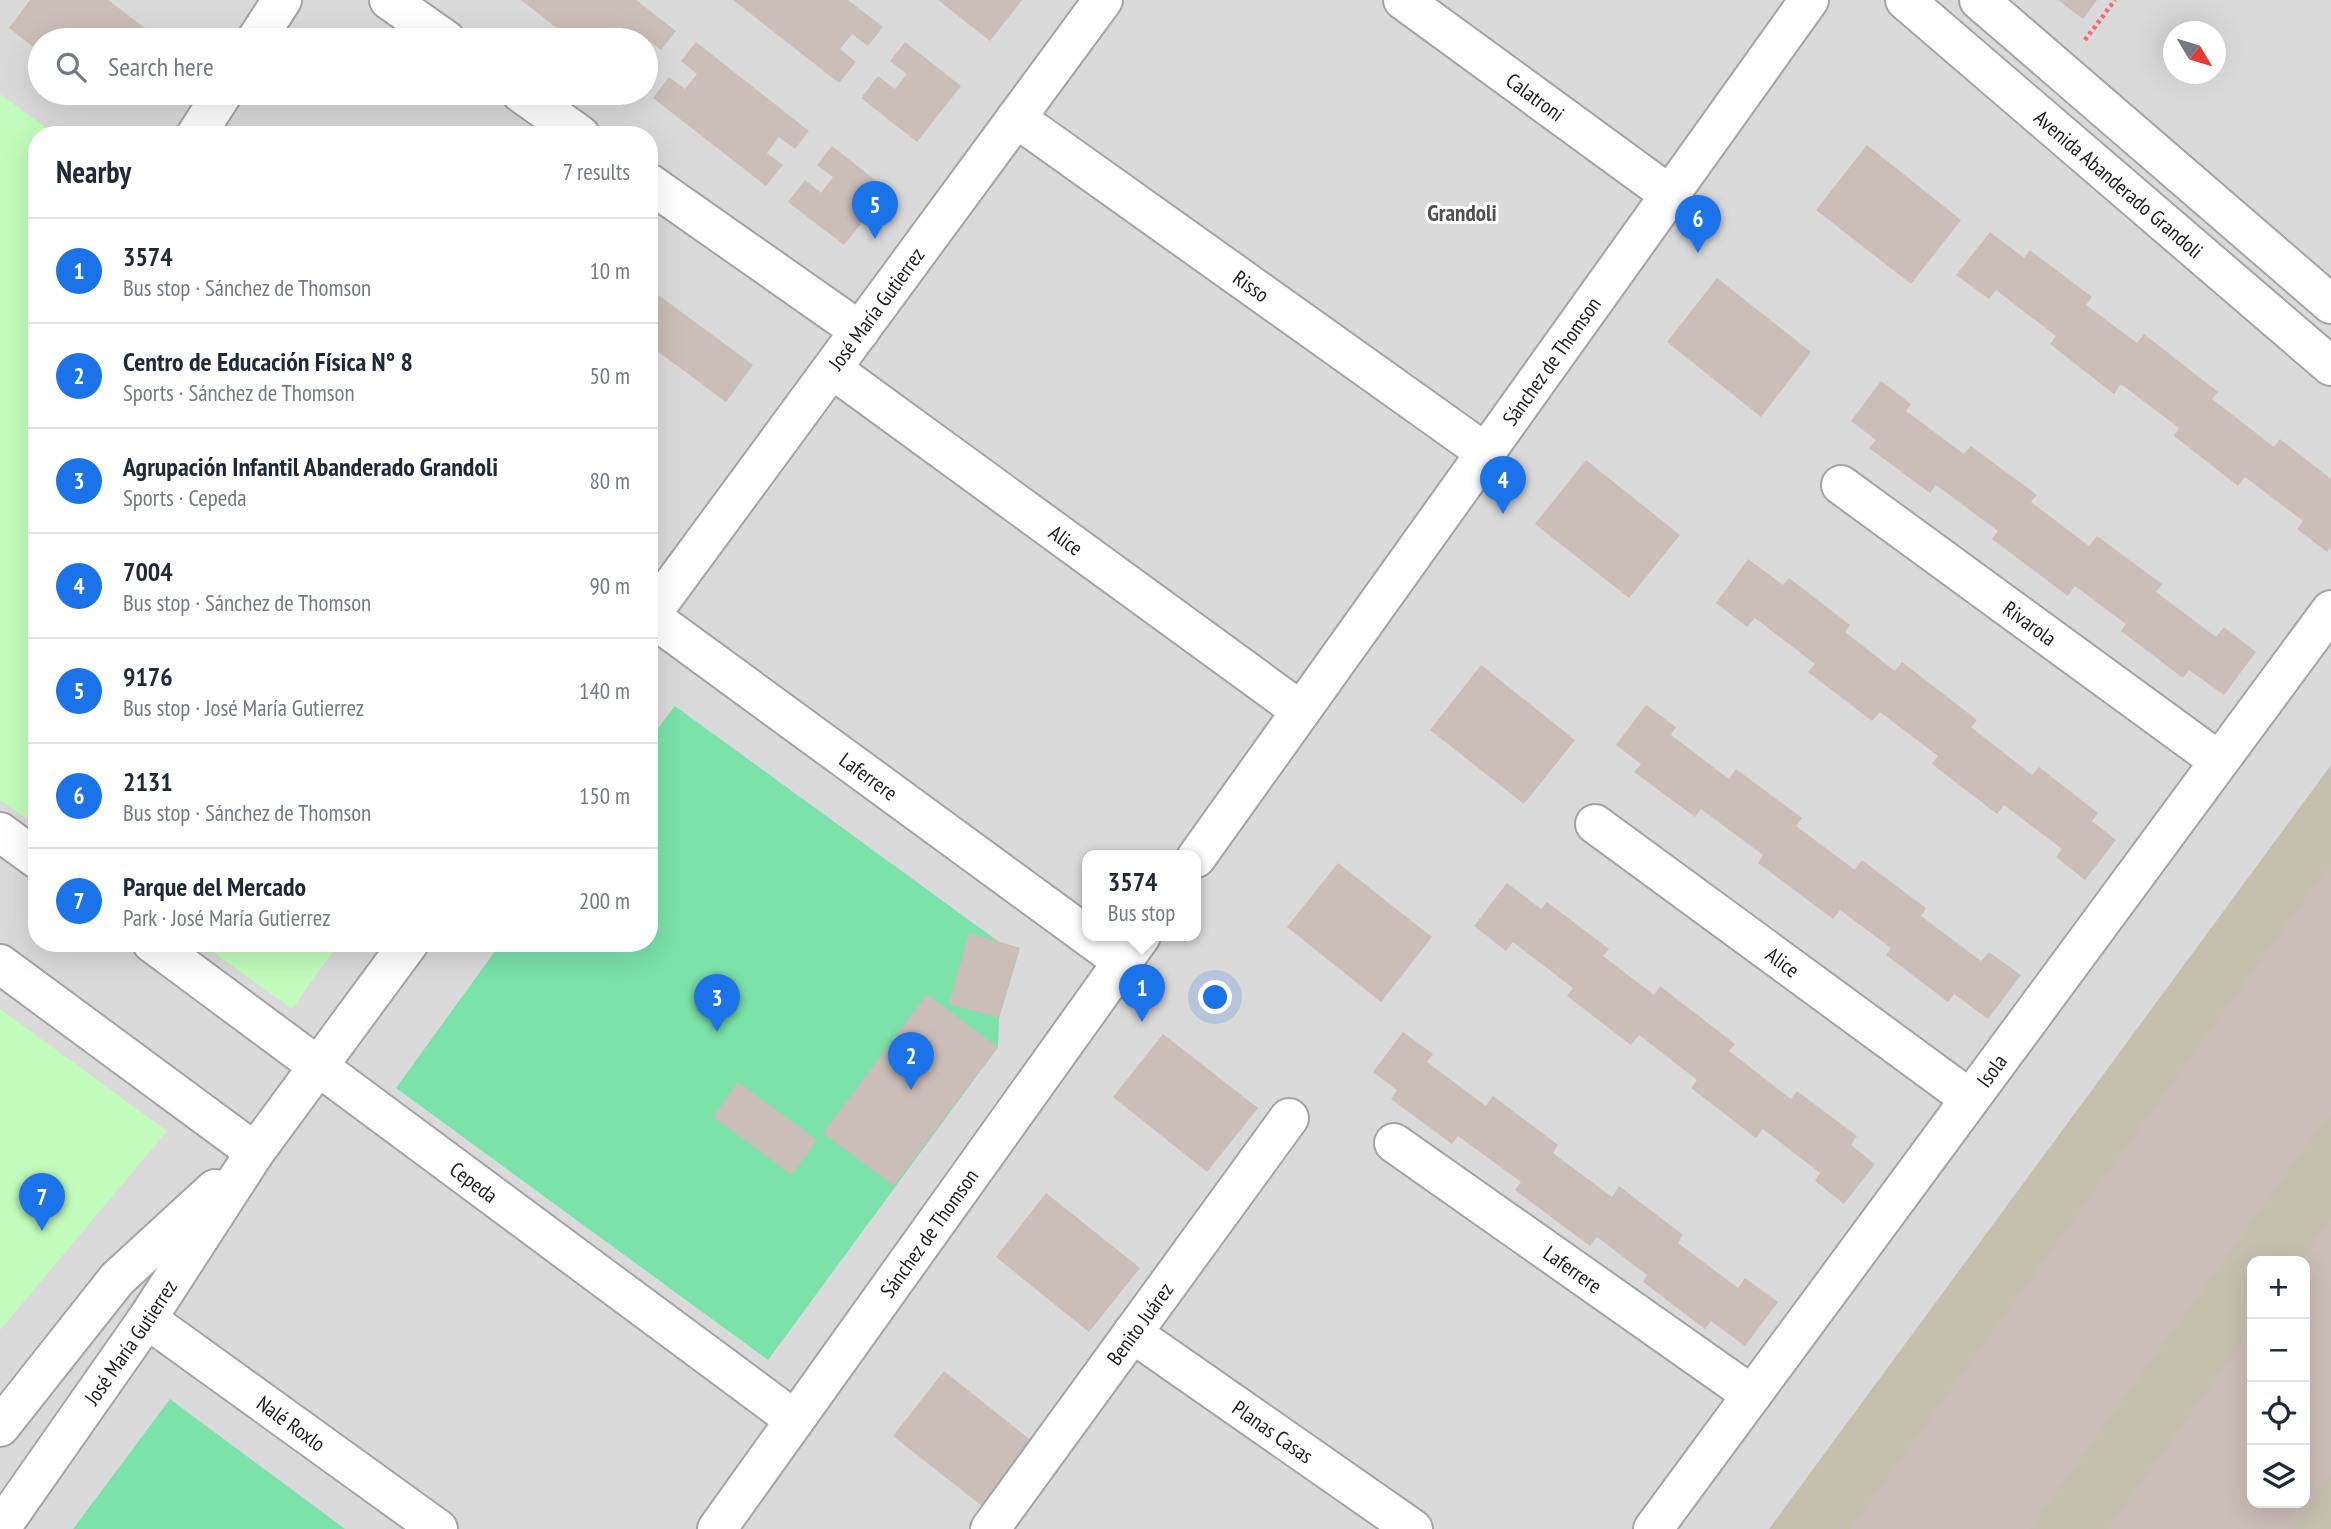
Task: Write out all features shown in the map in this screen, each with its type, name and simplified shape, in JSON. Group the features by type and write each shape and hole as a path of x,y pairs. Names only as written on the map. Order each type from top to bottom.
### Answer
{"street":[{"path":"264,28 282,0"},
{"path":"389,0 429,28"},
{"name":"José María Gutierrez","path":"658,605 1103,0"},
{"name":"Calatroni","path":"1403,0 1670,195"},
{"name":"Sánchez de Thomson","path":"1201,851 1809,0"},
{"name":"Avenida Abanderado Grandoli","path":"1905,0 2331,366"},
{"path":"1979,0 2331,304"},
{"path":"202,126 215,105"},
{"path":"538,105 567,126"},
{"name":"Risso","path":"1016,118 1486,453"},
{"path":"658,189 860,331"},
{"name":"Alice","path":"832,369 1301,711"},
{"name":"Rivarola","path":"1841,485 2219,761"},
{"name":"Isola","path":"1653,1529 2331,610"},
{"name":"Laferrere","path":"658,623 1082,915"},
{"name":"Alice","path":"1595,824 1970,1099"},
{"path":"0,832 28,852"},
{"name":"Sánchez de Thomson","path":"717,1529 1132,949"},
{"name":"Cepeda","path":"164,952 795,1420"},
{"name":"José María Gutierrez","path":"0,1528 147,1319 255,1152 402,952"},
{"path":"0,964 255,1152"},
{"name":"Benito Juárez","path":"990,1529 1289,1118"},
{"name":"Laferrere","path":"1394,1143 1752,1395"},
{"name":"José María Gutierrez","path":"0,1427 117,1279 255,1152"},
{"name":"Nalé Roxlo","path":"147,1319 438,1529"},
{"name":"Planas Casas","path":"1132,1333 1413,1529"}],"path":[{"path":"2061,71 2115,0"}],"shaded area":[{"path":"0,0 2331,0 2331,1529 0,1529"},
{"path":"2331,765 2331,1529 1769,1529"}],"green space":[{"path":"0,94 44,126 28,126 28,820 0,800"},
{"path":"675,706 999,942 1020,948 999,1018 998,1047 768,1360 396,1088 494,952 658,952 658,728"},
{"path":"213,952 333,952 292,1009"},
{"path":"0,1009 167,1131 0,1330"},
{"path":"170,1399 345,1529 73,1529"}],"building":[{"path":"30,0 108,0 145,28 28,28 28,43 9,28"},
{"path":"521,0 636,0 676,31 661,50 658,48 658,28 557,28"},
{"path":"733,0 848,0 883,27 868,46 852,34 840,49 856,62 839,83"},
{"path":"938,0 1022,0 990,41"},
{"path":"2058,0 2097,0 2083,19"},
{"path":"696,42 809,131 795,149 779,137 767,153 783,165 766,186 658,102 658,91 669,77 685,89 697,74 681,61"},
{"path":"905,42 961,86 917,142 861,98 878,76 895,89 907,74 890,61"},
{"path":"1867,145 1961,220 1911,284 1816,210"},
{"path":"832,146 888,190 844,245 788,202 805,180 821,193 833,177 817,165"},
{"path":"1990,232 2024,258 2030,250 2092,297 2086,305 2137,343 2144,334 2218,392 2212,399 2274,447 2280,439 2331,479 2331,547 2327,552 2297,529 2303,521 2245,477 2238,486 2174,436 2179,428 2121,384 2114,394 2050,344 2056,336 1996,290 1989,299 1956,275"},
{"path":"1717,278 1811,352 1761,417 1667,342"},
{"path":"658,295 753,365 726,402 658,352"},
{"path":"1881,381 1911,404 1906,411 1964,454 1971,446 2037,495 2031,502 2089,546 2097,536 2162,584 2156,592 2216,637 2224,627 2256,652 2224,695 2189,670 2183,678 2121,631 2126,624 2075,586 2068,596 1992,539 1998,531 1936,485 1930,493 1869,448 1876,440 1851,421"},
{"path":"1586,460 1680,535 1629,598 1535,524"},
{"path":"1748,559 1783,585 1789,578 1850,625 1845,632 1895,671 1902,662 1977,720 1971,727 2032,775 2039,767 2098,813 2092,821 2116,840 2085,880 2056,857 2062,849 2004,805 1997,814 1932,764 1938,756 1880,712 1872,721 1808,672 1815,664 1755,618 1747,627 1716,603"},
{"path":"1481,665 1575,740 1524,804 1430,730"},
{"path":"1646,705 1676,727 1671,735 1729,779 1736,769 1802,818 1796,826 1855,870 1862,860 1926,908 1921,916 1981,961 1989,952 2021,975 1988,1019 1954,994 1948,1002 1886,955 1891,948 1840,910 1833,919 1758,863 1763,855 1701,809 1695,817 1634,772 1641,764 1616,745"},
{"path":"1338,863 1432,937 1381,1002 1287,927"},
{"path":"2331,863 2331,1112 2030,1529 1850,1529"},
{"path":"1507,883 1541,909 1547,902 1609,949 1603,956 1654,995 1660,986 1735,1044 1729,1051 1791,1099 1797,1091 1857,1136 1851,1145 1875,1164 1844,1204 1815,1181 1820,1173 1763,1129 1756,1138 1691,1088 1697,1080 1639,1035 1631,1045 1567,996 1573,988 1513,942 1506,951 1474,926"},
{"path":"969,933 1020,948 999,1018 949,1004"},
{"path":"927,994 998,1047 894,1186 823,1133"},
{"path":"1403,1032 1433,1054 1427,1062 1486,1106 1493,1096 1558,1145 1553,1153 1612,1197 1619,1186 1683,1235 1678,1243 1738,1288 1745,1278 1778,1302 1745,1346 1711,1321 1705,1329 1643,1282 1647,1275 1597,1237 1590,1246 1515,1190 1521,1182 1458,1136 1452,1144 1391,1099 1397,1090 1373,1072"},
{"path":"1163,1034 1258,1108 1207,1172 1113,1097"},
{"path":"738,1082 817,1140 792,1175 713,1117"},
{"path":"1046,1193 1140,1268 1089,1332 996,1257"},
{"path":"2331,1218 2331,1474 2310,1503 2310,1256 2304,1256"},
{"path":"2247,1335 2247,1508 2306,1508 2291,1529 2108,1529"},
{"path":"944,1371 1038,1446 987,1510 893,1436"}],"place":[{"name":"9176","path":"875,239"},
{"name":"2131","path":"1698,253"},
{"name":"7004","path":"1503,514"},
{"name":"3574","path":"1142,1022"},
{"name":"Agrupación Infantil Abanderado Grandoli","path":"717,1032"},
{"name":"Centro de Educación Física N° 8","path":"911,1090"},
{"name":"Parque del Mercado","path":"42,1231"}],"district":[{"name":"Grandoli","path":"1462,212"}]}
